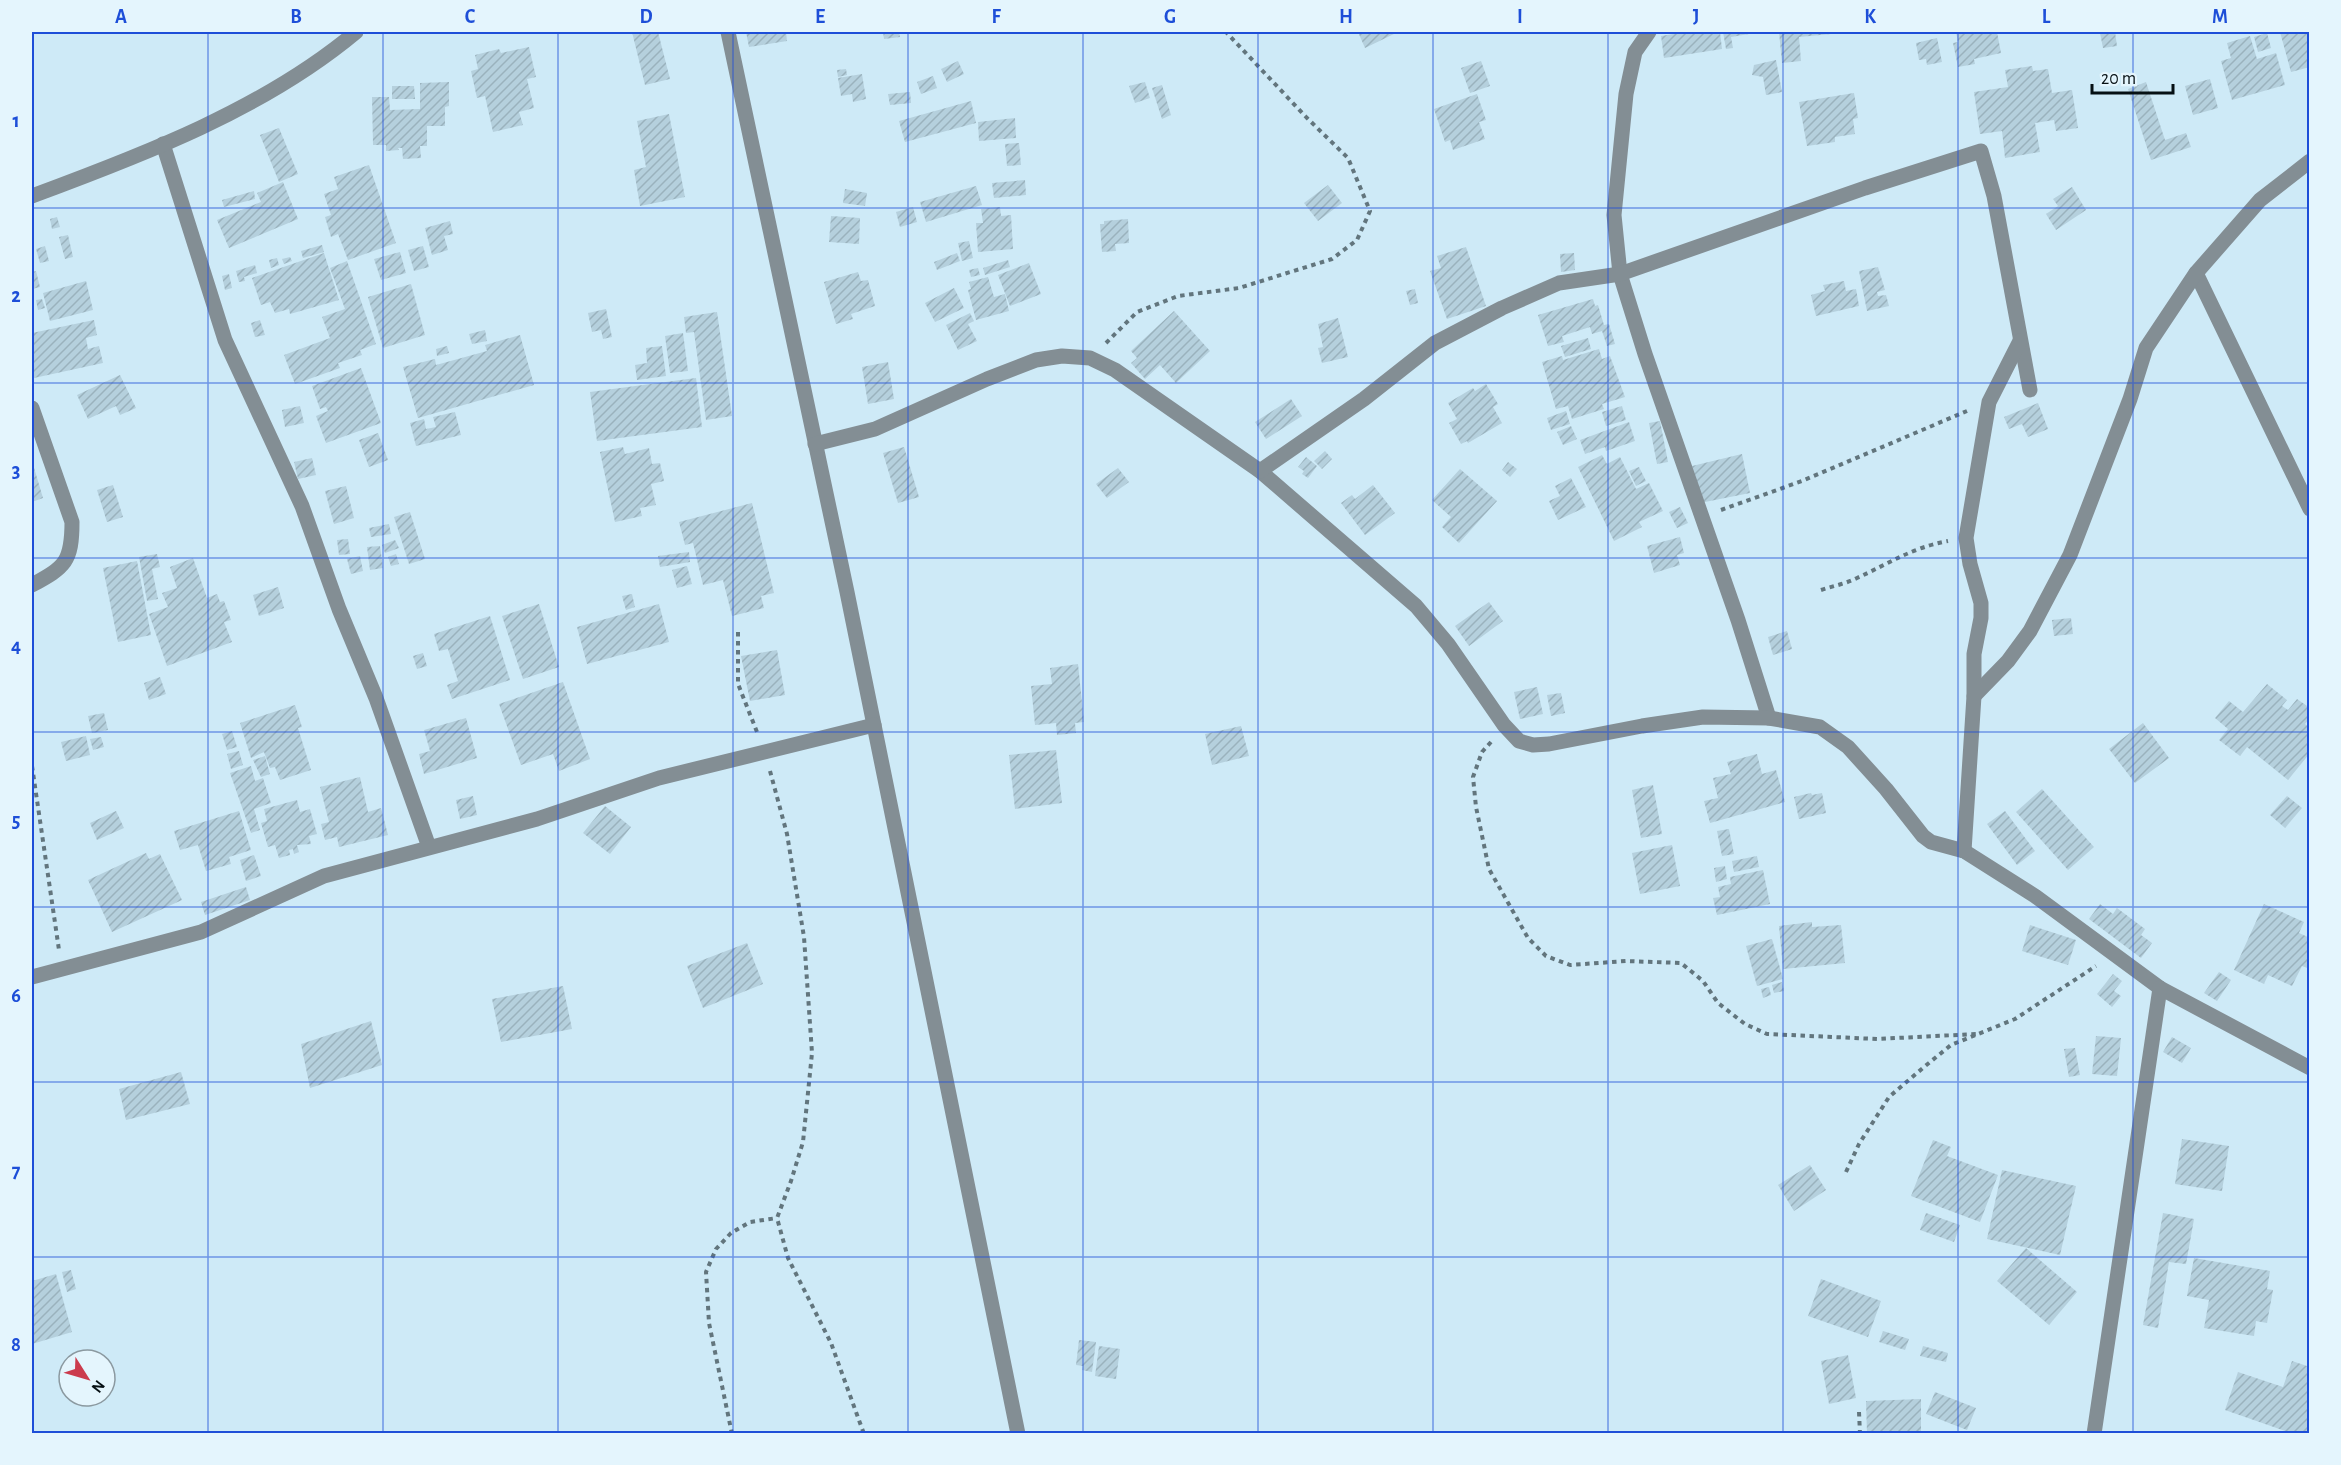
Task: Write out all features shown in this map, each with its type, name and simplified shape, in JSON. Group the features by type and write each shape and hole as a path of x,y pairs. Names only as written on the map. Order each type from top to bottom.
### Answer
{"street":[{"path":"32,196 163,144 249,102 328,55 356,32"},
{"path":"728,32 874,725 1018,1434"},
{"path":"1649,32 1635,52 1626,94 1614,215 1620,274 1769,718"},
{"path":"163,144 225,340 302,506 429,847"},
{"path":"1260,471 1364,399 1435,343 1502,308 1559,283 1620,274 1865,188 1981,151 1994,196 2030,390"},
{"path":"1974,696 2008,661 2030,632 2070,555 2130,399 2146,348 2196,273 2260,200 2310,161"},
{"path":"2196,273 2310,509"},
{"path":"1964,851 1974,696 1974,654 1981,610 1966,538 1989,402 2020,341"},
{"path":"815,444 875,429 987,379 1036,360 1062,356 1090,358 1115,370 1260,471 1416,606 1448,644 1504,725 1518,741 1533,745 1703,717 1769,718 1820,727 1848,747 1886,789 1923,836 1931,842 1964,851 2035,896 2160,988 2310,1068"},
{"path":"32,408 72,522 69,555 59,570 32,585"},
{"path":"32,977 201,932 324,876 537,819 659,778 874,725"},
{"path":"2094,1434 2160,988"}],"path":[{"path":"1090,358 1137,312 1178,296 1239,288 1332,259 1357,240 1370,212 1348,158 1226,32"},
{"path":"1703,516 1802,481 1989,402"},
{"path":"1821,590 1854,580 1904,553 1928,545 1966,538"},
{"path":"738,632 738,684 766,753 787,834 804,937 812,1053 803,1142 777,1218 788,1258 831,1343 864,1434"},
{"path":"1504,725 1482,752 1473,777 1476,807 1489,869 1528,938 1546,956 1570,965 1626,961 1682,963 1703,981 1718,1003 1745,1024 1767,1034 1877,1039 1976,1035"},
{"path":"32,766 62,970"},
{"path":"1846,1172 1859,1144 1889,1097 1951,1045 2016,1019 2114,953"},
{"path":"732,1434 709,1323 706,1272 716,1249 731,1233 750,1222 777,1218"},
{"path":"1859,1412 1860,1434"}],"building":[{"path":"632,32 658,32 670,79 645,85"},
{"path":"746,32 786,32 787,41 749,47"},
{"path":"883,32 899,32 900,37 884,39"},
{"path":"1358,32 1398,32 1365,48"},
{"path":"1686,32 1720,32 1722,49 1664,58 1661,36"},
{"path":"1723,32 1755,33 1731,37 1733,48 1726,49"},
{"path":"1779,32 1831,32 1831,34 1799,37 1801,61 1782,63"},
{"path":"1956,32 1997,32 2001,53 1974,59 1975,64 1958,67 1953,43 1958,42"},
{"path":"2115,32 2117,46 2103,48 2100,33"},
{"path":"2280,32 2310,32 2310,67 2291,72"},
{"path":"2267,33 2271,48 2258,52 2254,37"},
{"path":"2250,36 2257,59 2276,53 2285,85 2232,100 2221,61 2231,58 2227,43"},
{"path":"1937,38 1942,62 1927,65 1926,59 1919,60 1916,43"},
{"path":"529,47 536,77 527,79 534,108 519,112 523,125 493,132 485,96 477,98 471,71 478,69 475,55 499,49 501,53"},
{"path":"1776,60 1782,92 1766,95 1763,77 1752,75 1754,65"},
{"path":"958,61 964,74 947,82 941,69"},
{"path":"1481,61 1490,86 1470,93 1461,68"},
{"path":"2032,66 2033,71 2048,69 2052,93 2072,90 2078,128 2056,131 2054,120 2035,123 2040,152 2005,158 2002,131 1980,134 1974,92 2008,87 2005,70"},
{"path":"846,69 847,75 838,77 837,70"},
{"path":"862,74 866,99 853,102 852,94 841,96 838,78"},
{"path":"933,76 937,88 921,94 917,82"},
{"path":"2210,79 2218,108 2193,115 2185,86"},
{"path":"449,82 449,106 445,107 445,126 427,126 427,146 420,146 421,158 403,159 402,148 386,151 386,145 373,145 372,97 389,97 390,110 420,109 420,83"},
{"path":"1145,82 1150,98 1135,103 1129,86"},
{"path":"2146,82 2165,140 2186,133 2191,147 2151,160 2128,89"},
{"path":"1162,85 1171,115 1162,119 1152,88"},
{"path":"392,86 414,86 415,99 392,99"},
{"path":"910,92 911,103 890,105 888,94"},
{"path":"1854,93 1858,118 1853,119 1855,134 1835,137 1835,142 1807,146 1799,102"},
{"path":"1477,94 1486,120 1479,122 1485,139 1453,150 1450,140 1445,142 1434,109"},
{"path":"971,101 976,123 905,142 899,121"},
{"path":"669,114 685,197 640,206 634,170 646,167 637,121"},
{"path":"1015,118 1016,138 979,141 978,122"},
{"path":"279,128 298,174 279,182 260,135"},
{"path":"1019,143 1021,165 1007,166 1005,144"},
{"path":"369,165 396,243 348,260 338,234 331,237 325,217 331,215 324,194 338,189 334,177"},
{"path":"1025,180 1026,195 994,198 992,183"},
{"path":"283,182 298,219 229,248 217,220 261,202 257,193"},
{"path":"1328,185 1342,203 1318,221 1304,203"},
{"path":"976,186 982,205 926,222 920,202"},
{"path":"2072,187 2086,210 2056,230 2046,214 2058,206 2053,199"},
{"path":"845,189 867,193 865,206 843,203"},
{"path":"254,191 255,199 224,207 222,200"},
{"path":"913,207 917,222 900,227 896,212"},
{"path":"1000,207 1001,216 1011,215 1013,249 978,252 976,223 983,223 981,209"},
{"path":"831,216 860,218 859,244 829,242"},
{"path":"57,217 60,227 52,229 50,219"},
{"path":"1128,219 1129,243 1115,244 1116,251 1102,252 1100,224 1104,224 1104,221"},
{"path":"450,221 453,234 444,236 448,250 432,255 425,228"},
{"path":"68,235 73,257 65,259 59,237"},
{"path":"969,241 973,258 962,261 958,243"},
{"path":"322,245 324,252 303,258 301,251"},
{"path":"45,246 49,261 40,263 36,249"},
{"path":"423,246 429,267 414,271 408,250"},
{"path":"1466,247 1486,306 1447,319 1430,271 1441,268 1437,256"},
{"path":"400,252 406,273 381,280 374,259"},
{"path":"324,253 339,300 290,314 289,309 275,313 270,302 261,305 252,278"},
{"path":"957,253 960,261 937,270 934,262"},
{"path":"1574,253 1575,270 1561,272 1560,254"},
{"path":"290,257 292,261 284,264 282,259"},
{"path":"277,258 279,265 271,268 269,260"},
{"path":"1008,260 1010,267 985,275 983,268"},
{"path":"347,261 376,344 360,350 362,355 338,363 340,368 295,384 284,355 330,338 322,317 345,309 330,268"},
{"path":"1029,263 1041,294 1010,306 998,275"},
{"path":"255,265 257,273 244,277 245,281 239,282 236,271"},
{"path":"1878,267 1885,290 1877,292 1878,296 1886,295 1889,306 1867,311 1859,271"},
{"path":"978,268 980,275 971,277 969,270"},
{"path":"36,271 40,287 32,289 32,272"},
{"path":"858,272 861,281 868,280 875,306 851,314 853,319 836,324 824,282"},
{"path":"229,274 232,288 225,290 222,276"},
{"path":"988,277 994,297 1005,294 1009,311 976,320 968,290 971,289 969,282"},
{"path":"86,281 93,310 50,321 43,293"},
{"path":"1844,281 1846,291 1856,289 1859,306 1816,316 1811,295 1825,291 1823,285"},
{"path":"411,284 425,335 383,348 368,297"},
{"path":"954,288 964,308 935,322 925,303"},
{"path":"1415,289 1418,303 1410,305 1406,291"},
{"path":"42,299 45,308 38,310 36,300"},
{"path":"1593,299 1595,306 1598,305 1604,325 1609,324 1615,344 1607,346 1602,331 1592,334 1590,327 1562,336 1564,342 1548,346 1538,315"},
{"path":"606,309 612,337 603,339 601,330 592,332 588,313"},
{"path":"1174,311 1210,351 1176,383 1160,365 1145,379 1131,363 1137,358 1131,351"},
{"path":"717,312 732,416 706,420 694,332 686,333 684,317"},
{"path":"970,313 974,321 968,324 977,341 958,350 946,325"},
{"path":"1338,318 1348,357 1322,363 1318,348 1323,347 1318,324"},
{"path":"94,320 97,335 86,338 88,349 99,346 103,363 34,378 32,333"},
{"path":"260,320 265,335 255,337 251,323"},
{"path":"485,330 487,341 472,344 469,334"},
{"path":"683,333 688,371 670,373 665,336"},
{"path":"520,335 534,385 418,418 403,367 435,359 436,365 487,351 485,345"},
{"path":"1588,338 1591,349 1565,357 1561,346"},
{"path":"447,346 449,353 437,356 436,349"},
{"path":"662,346 666,376 637,380 635,365 647,363 646,348"},
{"path":"1599,349 1602,359 1610,356 1625,397 1602,404 1604,409 1572,419 1568,406 1556,409 1542,362 1562,356 1563,360"},
{"path":"888,362 894,399 868,404 862,367"},
{"path":"361,368 381,423 326,443 316,416 328,411 326,407 320,409 312,386"},
{"path":"120,375 136,408 120,415 116,406 88,419 77,395"},
{"path":"696,378 702,427 597,441 590,392"},
{"path":"1486,384 1498,404 1493,407 1502,423 1468,443 1467,441 1461,444 1449,423 1457,419 1448,403 1473,388 1475,391"},
{"path":"1291,399 1302,416 1266,439 1255,422"},
{"path":"2038,403 2048,429 2028,437 2022,424 2009,429 2004,417"},
{"path":"300,406 304,423 285,427 282,410"},
{"path":"1622,406 1626,420 1606,426 1602,412"},
{"path":"1566,411 1570,424 1551,430 1547,418"},
{"path":"455,412 461,435 416,446 410,423 424,419 426,429 436,427 433,417"},
{"path":"1660,421 1668,462 1657,464 1649,423"},
{"path":"1629,422 1635,441 1606,451 1605,447 1585,454 1580,440"},
{"path":"1571,426 1577,439 1563,445 1557,432"},
{"path":"378,433 388,460 369,467 359,440"},
{"path":"623,447 625,454 649,448 652,464 660,463 664,481 651,484 656,505 640,508 642,516 615,522 600,452"},
{"path":"904,447 919,497 898,503 883,453"},
{"path":"1325,451 1332,459 1322,469 1314,461"},
{"path":"1742,454 1750,493 1700,503 1692,466"},
{"path":"1602,455 1607,464 1620,457 1636,489 1649,483 1663,511 1639,522 1642,527 1614,541 1578,467"},
{"path":"1306,457 1317,466 1308,478 1298,467"},
{"path":"312,458 316,475 298,479 294,462"},
{"path":"32,461 43,498 32,502"},
{"path":"1508,462 1517,469 1510,477 1502,470"},
{"path":"1639,467 1646,481 1636,486 1629,471"},
{"path":"1118,468 1129,482 1107,498 1096,484"},
{"path":"1460,469 1497,501 1459,543 1442,527 1451,517 1432,500"},
{"path":"1571,478 1586,507 1558,520 1549,501 1560,496 1555,486"},
{"path":"113,485 123,517 107,522 97,490"},
{"path":"1373,485 1395,513 1365,535 1341,503 1352,495 1355,499"},
{"path":"346,486 354,518 334,524 325,491"},
{"path":"752,503 774,593 761,596 764,608 732,616 723,580 703,585 693,543 685,545 679,522"},
{"path":"1680,507 1688,523 1677,528 1669,512"},
{"path":"410,512 425,559 409,564 394,517"},
{"path":"389,524 391,534 371,537 369,528"},
{"path":"1680,537 1684,553 1677,555 1680,565 1654,573 1647,546"},
{"path":"348,539 350,554 339,555 337,540"},
{"path":"395,540 399,548 385,553 382,545"},
{"path":"380,546 383,568 370,570 367,547"},
{"path":"689,552 690,562 660,567 658,556"},
{"path":"157,554 160,567 152,569 158,599 147,601 139,557"},
{"path":"396,554 399,564 391,566 388,557"},
{"path":"360,556 363,571 351,574 347,559"},
{"path":"193,558 207,598 217,594 220,602 224,601 231,620 224,622 232,642 167,666 149,614 168,607 162,593 177,588 170,567"},
{"path":"137,561 151,635 118,642 103,568"},
{"path":"687,566 692,584 677,588 672,570"},
{"path":"278,587 284,608 259,616 253,595"},
{"path":"632,594 635,607 626,610 622,596"},
{"path":"1489,602 1503,621 1469,646 1455,626"},
{"path":"539,604 559,667 523,679 502,616"},
{"path":"659,604 669,642 587,664 577,627"},
{"path":"490,616 510,680 452,699 447,685 458,681 448,649 439,651 434,634"},
{"path":"2071,618 2073,634 2054,636 2052,620"},
{"path":"1787,631 1792,649 1773,655 1768,637"},
{"path":"777,650 785,695 750,701 741,656"},
{"path":"423,653 427,666 417,669 413,656"},
{"path":"1078,664 1084,722 1075,723 1076,733 1057,735 1056,723 1035,725 1031,686 1052,684 1050,668"},
{"path":"160,677 166,694 149,700 144,683"},
{"path":"563,682 590,759 559,771 553,754 521,765 499,704"},
{"path":"2267,684 2287,700 2282,706 2288,710 2297,699 2310,708 2310,718 2305,724 2310,728 2310,753 2288,780 2247,747 2240,756 2219,740 2228,729 2215,718 2229,701 2243,712"},
{"path":"1537,687 1543,714 1520,719 1514,692"},
{"path":"1561,693 1565,713 1551,716 1547,695"},
{"path":"295,705 302,727 298,728 311,770 280,780 275,767 270,768 264,752 251,758 240,723"},
{"path":"104,713 108,730 92,733 88,716"},
{"path":"466,718 477,758 424,774 419,754 430,751 424,730"},
{"path":"2143,723 2169,758 2135,783 2109,749"},
{"path":"1241,726 1249,756 1212,765 1205,734"},
{"path":"232,731 237,747 227,750 222,734"},
{"path":"86,736 90,755 66,761 61,742"},
{"path":"101,737 104,747 93,750 90,739"},
{"path":"1056,750 1062,803 1015,809 1009,755"},
{"path":"239,751 243,765 231,769 227,754"},
{"path":"1757,754 1762,774 1776,770 1785,802 1710,823 1704,801 1718,798 1713,778 1731,774 1727,762"},
{"path":"265,756 270,774 261,777 253,760"},
{"path":"251,766 255,781 263,778 271,803 254,809 260,830 251,833 230,773"},
{"path":"360,777 368,812 381,808 388,835 339,847 337,837 325,840 321,824 329,822 320,787"},
{"path":"1653,785 1662,834 1641,838 1632,790"},
{"path":"2042,789 2094,847 2068,870 2016,812"},
{"path":"1811,793 1812,795 1822,793 1826,813 1799,819 1794,797"},
{"path":"473,796 477,815 460,819 456,800"},
{"path":"2287,796 2302,808 2285,828 2270,815"},
{"path":"297,800 300,812 310,809 317,834 309,836 311,844 297,845 299,852 294,854 293,849 289,850 290,855 279,858 275,845 268,847 261,823 267,821 264,809"},
{"path":"605,806 631,827 610,854 583,833"},
{"path":"116,811 124,828 97,840 90,823"},
{"path":"239,811 251,850 229,857 231,864 206,871 198,845 180,850 174,831"},
{"path":"2005,811 2035,851 2017,865 1987,824"},
{"path":"1729,829 1734,854 1722,856 1717,831"},
{"path":"1672,845 1680,886 1640,894 1632,853"},
{"path":"146,853 149,859 160,854 182,900 112,932 88,880"},
{"path":"254,855 261,876 246,881 240,860"},
{"path":"1757,856 1759,867 1734,872 1732,861"},
{"path":"1725,866 1727,879 1716,882 1714,868"},
{"path":"1763,870 1770,904 1717,915 1713,898 1720,897 1718,887 1731,884 1730,877"},
{"path":"246,887 250,900 205,915 201,902"},
{"path":"2100,904 2113,914 2117,908 2145,929 2141,935 2152,943 2141,958 2089,919"},
{"path":"2264,904 2304,922 2299,933 2310,938 2310,969 2302,966 2292,986 2268,975 2264,984 2234,970"},
{"path":"1812,922 1812,927 1841,925 1845,963 1783,969 1779,926"},
{"path":"2030,925 2076,940 2068,965 2022,951"},
{"path":"1772,939 1783,979 1757,986 1746,946"},
{"path":"747,943 763,984 703,1008 687,966"},
{"path":"2219,972 2231,980 2217,1001 2204,993"},
{"path":"2113,974 2122,981 2114,991 2121,996 2112,1007 2097,994"},
{"path":"1782,982 1784,991 1774,993 1772,985"},
{"path":"563,986 572,1029 501,1042 492,999"},
{"path":"1769,987 1771,995 1763,998 1761,989"},
{"path":"371,1021 382,1065 310,1088 301,1044"},
{"path":"2096,1036 2121,1038 2117,1076 2092,1074"},
{"path":"2172,1037 2191,1048 2182,1063 2163,1052"},
{"path":"2075,1048 2080,1075 2069,1077 2064,1049"},
{"path":"181,1072 190,1104 126,1120 119,1089"},
{"path":"2182,1139 2229,1146 2222,1191 2175,1184"},
{"path":"1933,1140 1951,1147 1947,1156 1998,1175 1980,1222 1911,1196"},
{"path":"1810,1165 1826,1190 1794,1211 1778,1185"},
{"path":"2002,1170 2076,1186 2060,1255 1987,1239"},
{"path":"1926,1213 1960,1225 1954,1242 1920,1230"},
{"path":"2163,1213 2194,1219 2186,1264 2169,1262 2158,1328 2143,1325"},
{"path":"2026,1248 2077,1292 2049,1325 1997,1281"},
{"path":"2194,1258 2270,1271 2267,1289 2273,1290 2267,1323 2256,1321 2254,1336 2204,1328 2209,1300 2187,1296"},
{"path":"71,1270 76,1289 67,1292 62,1272"},
{"path":"56,1274 72,1332 32,1344 32,1281"},
{"path":"1821,1279 1881,1301 1868,1337 1808,1316"},
{"path":"1883,1331 1909,1339 1905,1350 1879,1342"},
{"path":"1079,1340 1096,1342 1092,1372 1082,1370 1083,1366 1076,1365"},
{"path":"1099,1346 1120,1349 1116,1379 1095,1376"},
{"path":"1923,1346 1948,1353 1946,1362 1920,1356"},
{"path":"1848,1355 1856,1398 1829,1404 1821,1361"},
{"path":"2292,1361 2310,1367 2310,1434 2294,1434 2225,1410 2238,1372 2283,1387"},
{"path":"1935,1392 1976,1408 1967,1430 1926,1414"},
{"path":"1921,1399 1921,1434 1867,1434 1866,1401"}]}
